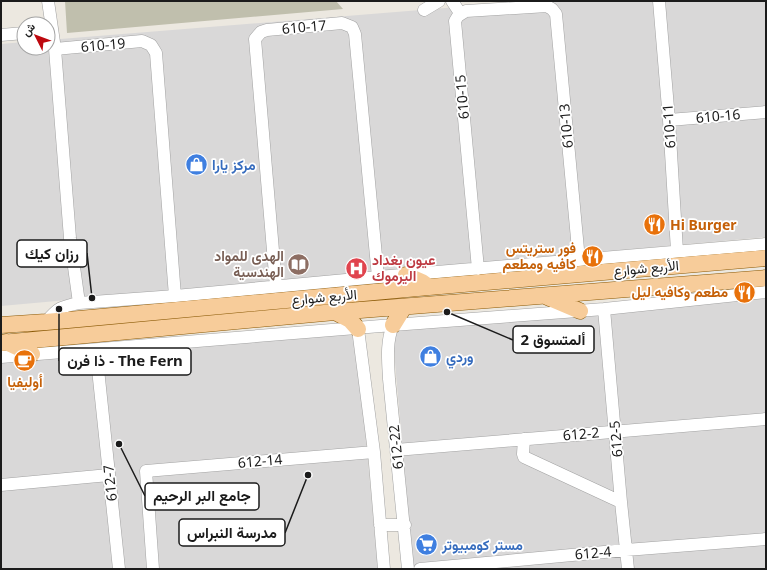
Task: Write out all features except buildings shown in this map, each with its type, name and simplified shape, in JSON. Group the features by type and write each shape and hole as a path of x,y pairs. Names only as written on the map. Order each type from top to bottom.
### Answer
{"main road":[{"name":"الأربع شوارع","path":"1,325 429,287 475,276 496,282 627,263 766,258"},
{"path":"406,275 429,287"},
{"path":"471,301 475,298 477,293 475,276"},
{"name":"الأربع شوارع","path":"3,348 335,312 766,278"},
{"path":"496,282 493,291 497,299"},
{"path":"546,296 580,311"},
{"path":"393,325 404,307"},
{"path":"335,312 350,320 358,329"},
{"path":"3,348 32,354"}],"street":[{"path":"48,1 49,16"},
{"path":"424,10 439,1"},
{"path":"452,1 460,14 466,11 543,4"},
{"name":"610-11","path":"659,1 669,120 677,251"},
{"name":"610-13","path":"543,4 552,9 556,14 579,260"},
{"name":"610-15","path":"460,14 456,18 455,24 475,276"},
{"name":"610-17","path":"276,286 255,38 258,33 264,30 342,23 352,27 355,34 378,277"},
{"path":"1,35 16,34"},
{"name":"610-19","path":"56,49 142,41 147,42 155,48 175,296"},
{"path":"56,56 70,238 79,303"},
{"name":"610-16","path":"669,120 766,112"},
{"path":"46,322 56,310 79,303 175,296 406,275 475,276 579,260 627,263 677,251 766,244"},
{"path":"32,354 604,309 766,292"},
{"name":"612-5","path":"604,309 628,569"},
{"name":"612-22","path":"393,325 390,332 388,350 408,569"},
{"name":"612-22","path":"358,329 374,452 384,569"},
{"name":"612-7","path":"96,350 119,569"},
{"name":"612-2","path":"396,450 766,419"},
{"path":"524,439 524,457 621,502"},
{"name":"612-14","path":"153,569 146,471 374,452"},
{"path":"1,485 109,475"},
{"path":"380,525 404,525"},
{"name":"612-4","path":"420,569 766,539"}],"shaded area":[{"path":"65,1 336,1 343,9 67,33"},
{"path":"533,1 766,1 766,237 1,306 1,44 16,43 16,56 56,56 56,39"},
{"path":"766,295 766,569 413,569 393,339 398,329"},
{"path":"348,332 353,334 357,342 378,569 1,569 1,363"}],"place":[{"name":"مركز يارا","path":"197,165"},
{"name":"Hi Burger","path":"654,225"},
{"name":"فور ستريتس كافيه ومطعم","path":"592,256"},
{"name":"الهدى للمواد الهندسية","path":"299,264"},
{"name":"عيون بغداد اليرموك","path":"356,268"},
{"name":"مطعم وكافيه ليل","path":"744,292"},
{"name":"رزان كيك","path":"92,298"},
{"name":"ذا فرن - The Fern","path":"59,309"},
{"name":"ألمتسوق 2","path":"447,312"},
{"name":"وردي","path":"431,357"},
{"name":"أوليفيا","path":"25,360"},
{"name":"جامع البر الرحيم","path":"119,444"},
{"name":"مدرسة النبراس","path":"308,475"},
{"name":"مستر كومبيوتر","path":"427,545"}]}
